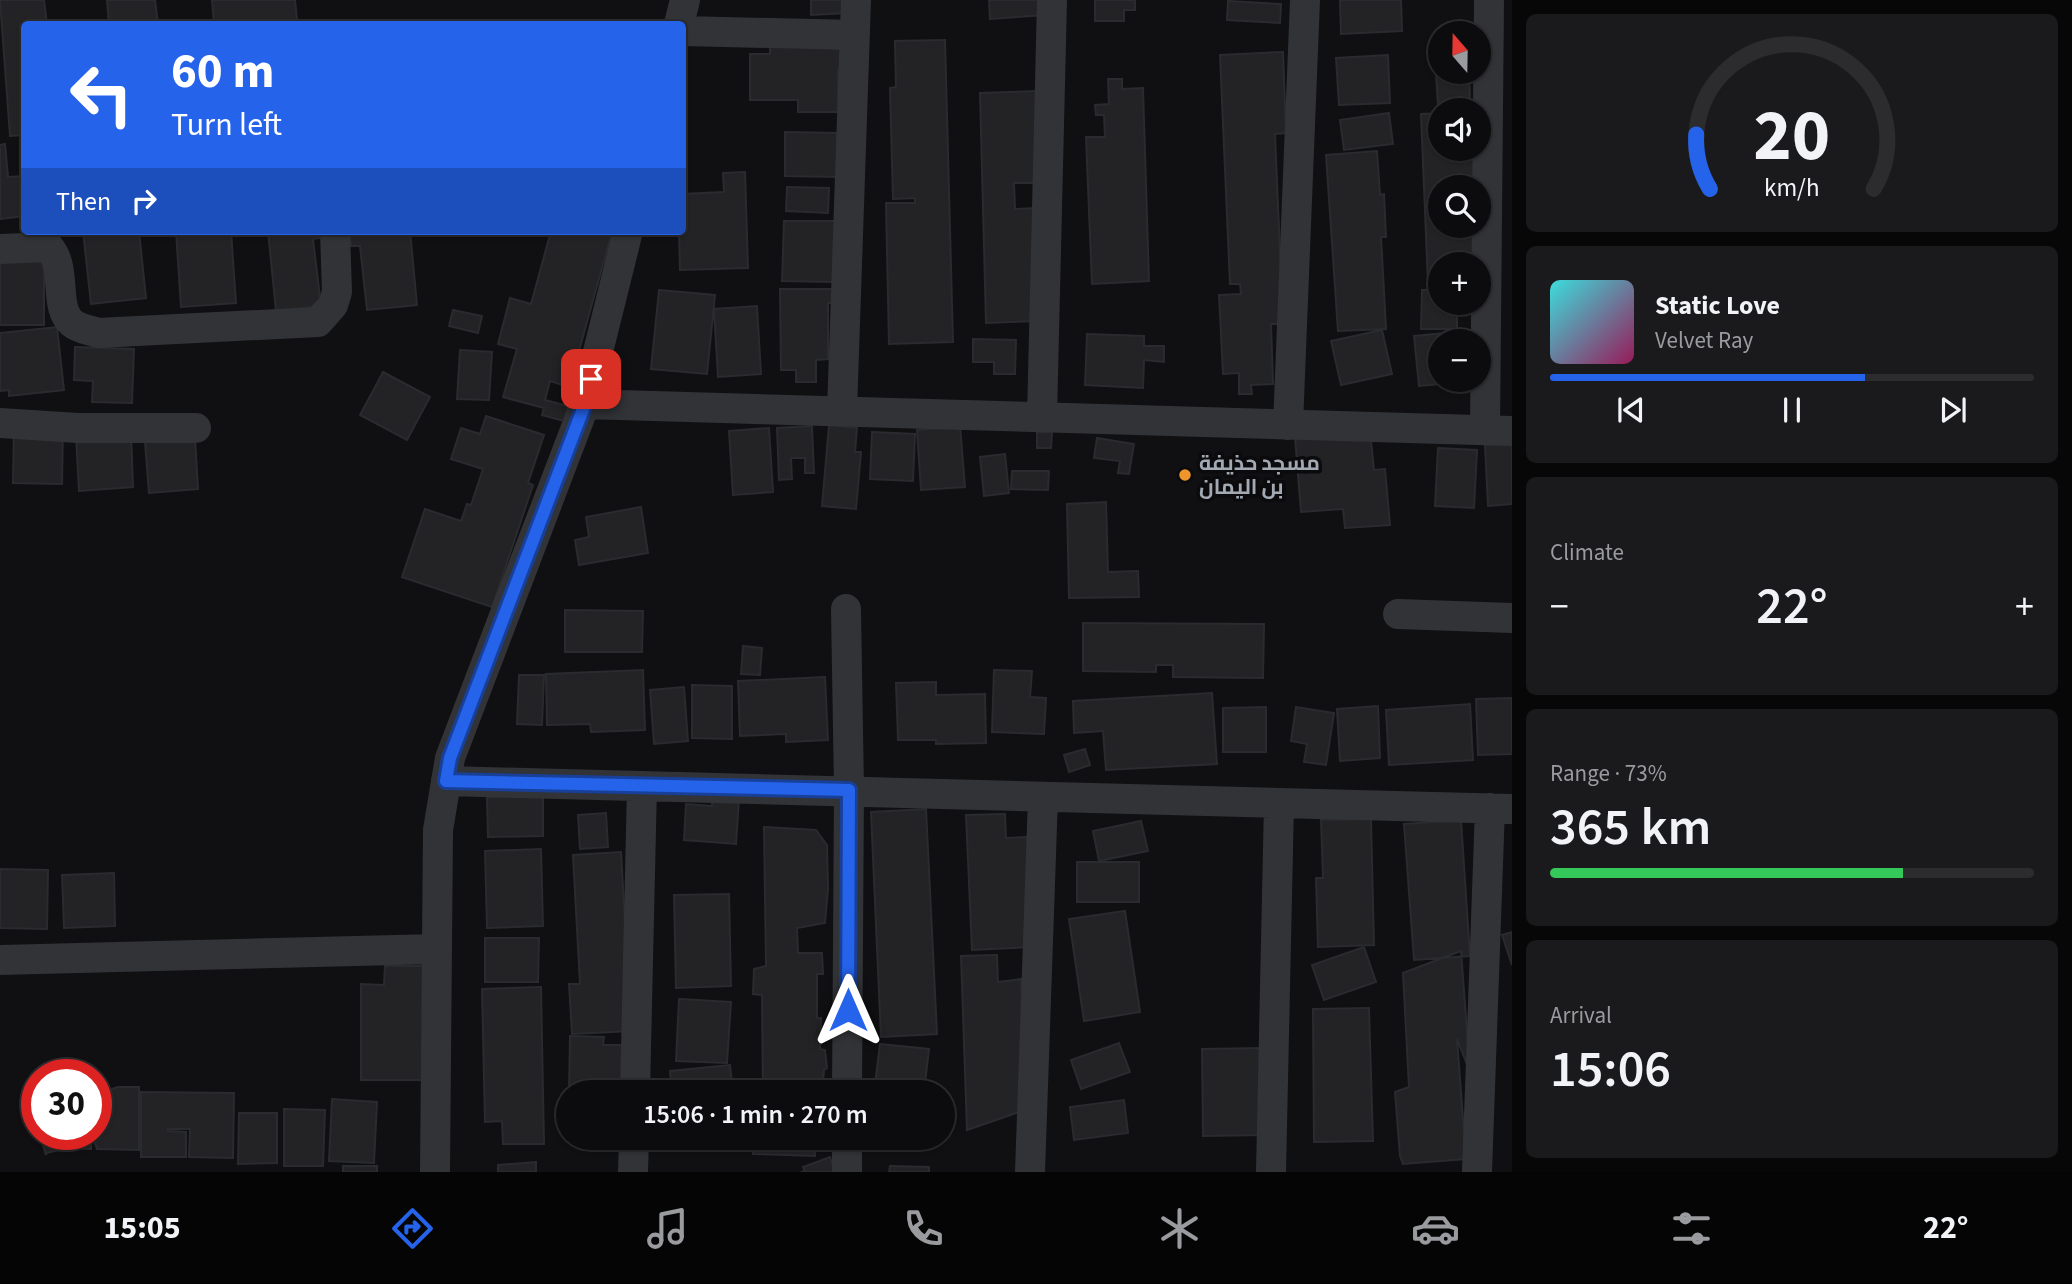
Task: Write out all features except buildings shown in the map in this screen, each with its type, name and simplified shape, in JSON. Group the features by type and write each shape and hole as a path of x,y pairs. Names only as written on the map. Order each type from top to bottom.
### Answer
{"street":[{"path":"680,21 685,0"},
{"path":"842,411 856,0"},
{"path":"1042,417 1052,0"},
{"path":"1288,425 1305,0"},
{"path":"585,404 1498,431 1489,0"},
{"path":"686,31 855,35"},
{"path":"0,249 49,247 57,256 60,265 64,314 73,325 98,333 318,322 332,305 337,292 335,235"},
{"path":"435,1172 438,830 450,758 585,404 627,235"},
{"path":"0,423 78,428 196,428"},
{"path":"846,609 849,790 847,1080"},
{"path":"1398,614 1512,618"},
{"path":"446,781 1501,808 1477,1172"},
{"path":"635,1080 642,786"},
{"path":"1030,1172 1043,797"},
{"path":"1271,1172 1279,803"},
{"path":"0,960 437,949"},
{"path":"633,1172 634,1150"},
{"path":"847,1150 847,1172"}],"place":[{"name":"مسجد حذيفة بن اليمان","path":"1185,475"}],"route":[{"path":"591,379 585,404 450,758 446,781 849,790 848,1010"}]}
